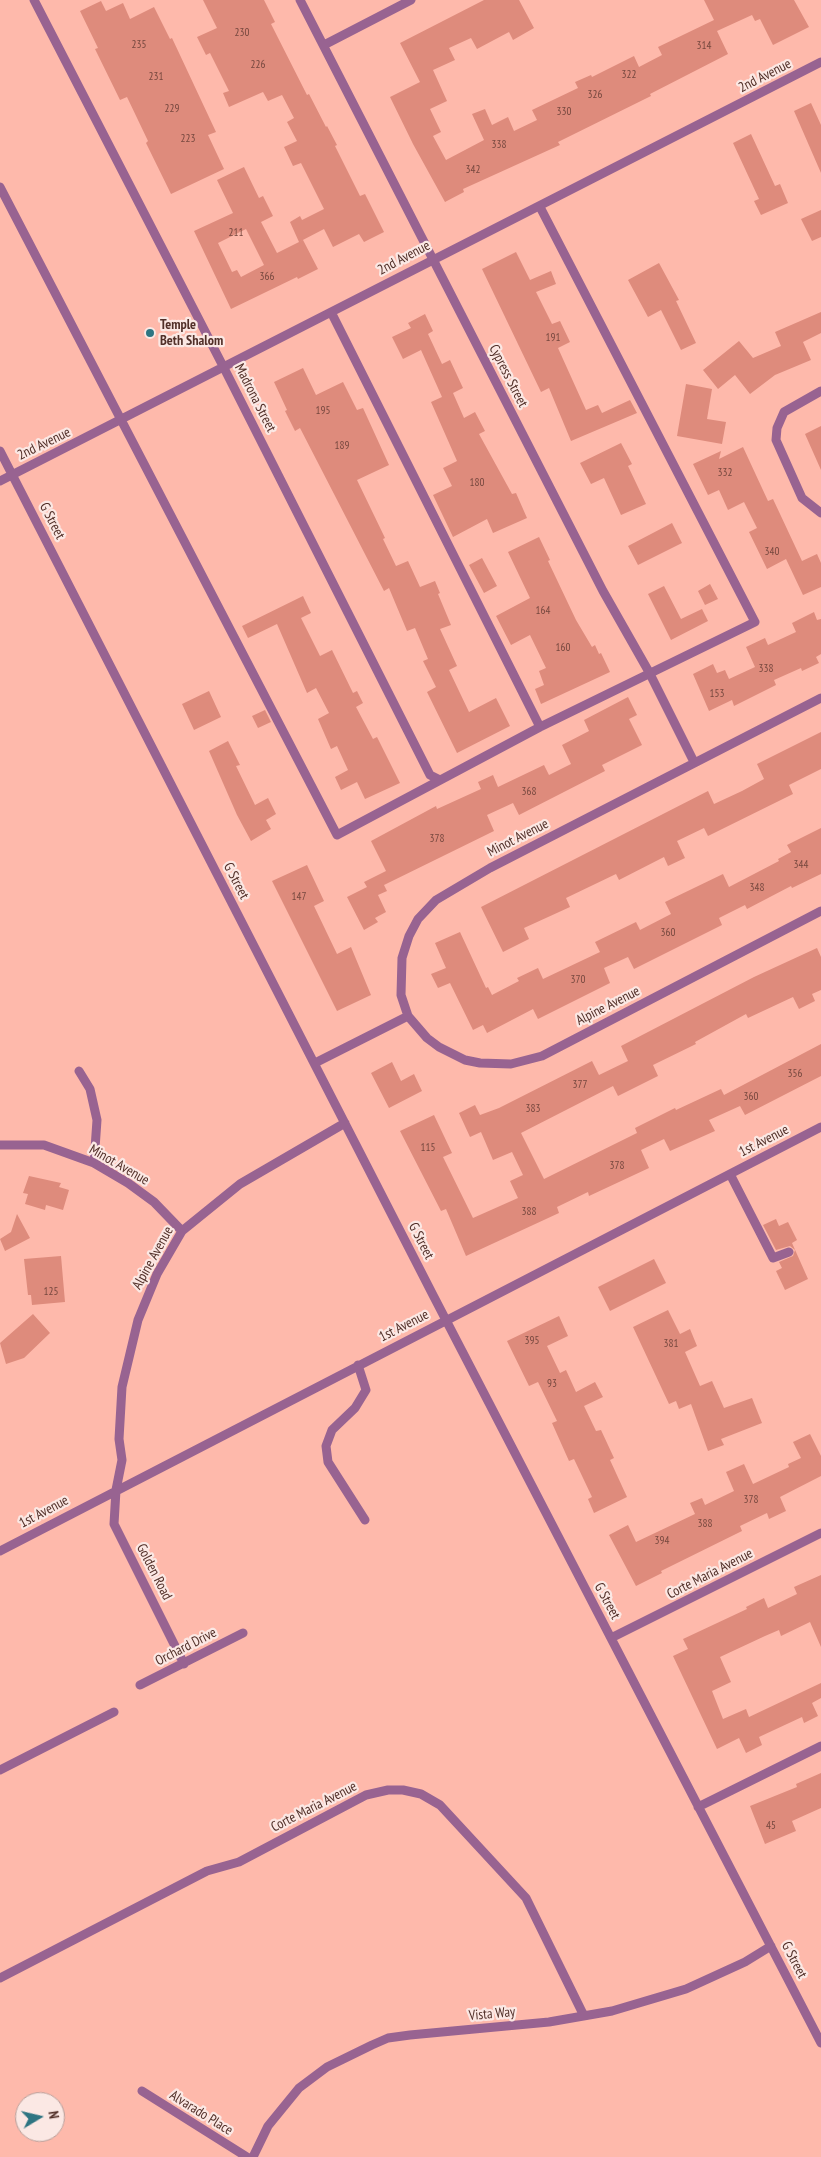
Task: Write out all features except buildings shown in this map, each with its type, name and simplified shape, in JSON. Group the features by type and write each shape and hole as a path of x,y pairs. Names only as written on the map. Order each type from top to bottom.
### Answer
{"street":[{"name":"Madrona Street","path":"34,0 224,368 430,775 438,779"},
{"name":"Cypress Street","path":"300,0 603,591 649,672 694,762"},
{"path":"324,45 411,0"},
{"name":"2nd Avenue","path":"0,481 224,368 433,258 540,207 619,164 821,62"},
{"path":"0,187 337,835 438,779 540,727 649,672 664,667 755,622 540,207"},
{"path":"331,312 540,727"},
{"path":"821,391 784,412 777,428 776,440 802,498 821,513"},
{"name":"G Street","path":"0,451 446,1320 821,2043"},
{"name":"Minot Avenue","path":"408,1016 401,995 402,958 409,936 418,920 436,900 482,872 821,698"},
{"name":"Alpine Avenue","path":"408,1016 427,1038 439,1047 465,1060 496,1065 527,1061 542,1056 821,911"},
{"path":"315,1064 408,1016"},
{"path":"79,1071 90,1089 97,1120 94,1163"},
{"name":"Alpine Avenue","path":"116,1490 122,1460 119,1439 122,1387 130,1344 152,1283 182,1231 240,1184 345,1122"},
{"name":"1st Avenue","path":"0,1551 821,1127"},
{"name":"Minot Avenue","path":"0,1145 44,1145 94,1163 128,1183 154,1202 182,1231"},
{"path":"730,1174 773,1258 789,1252"},
{"path":"358,1365 366,1390 355,1408 332,1430 326,1446 328,1462 365,1520"},
{"name":"Golden Road","path":"116,1490 114,1524 184,1664"},
{"name":"Corte Maria Avenue","path":"611,1638 821,1533"},
{"name":"Orchard Drive","path":"140,1685 243,1633"},
{"path":"0,1770 114,1712"},
{"path":"698,1807 821,1746"},
{"name":"Corte Maria Avenue","path":"0,1978 207,1871 238,1862 366,1795 388,1790 403,1790 421,1794 440,1806 526,1898 584,2016"},
{"name":"Vista Way","path":"253,2157 268,2126 299,2088 327,2067 372,2044 388,2038 410,2035 522,2025 584,2016 686,1989 745,1962 771,1946"},
{"name":"Alvarado Place","path":"142,2091 247,2157"}],"place":[{"name":"Temple Beth Shalom","path":"150,333"}]}
